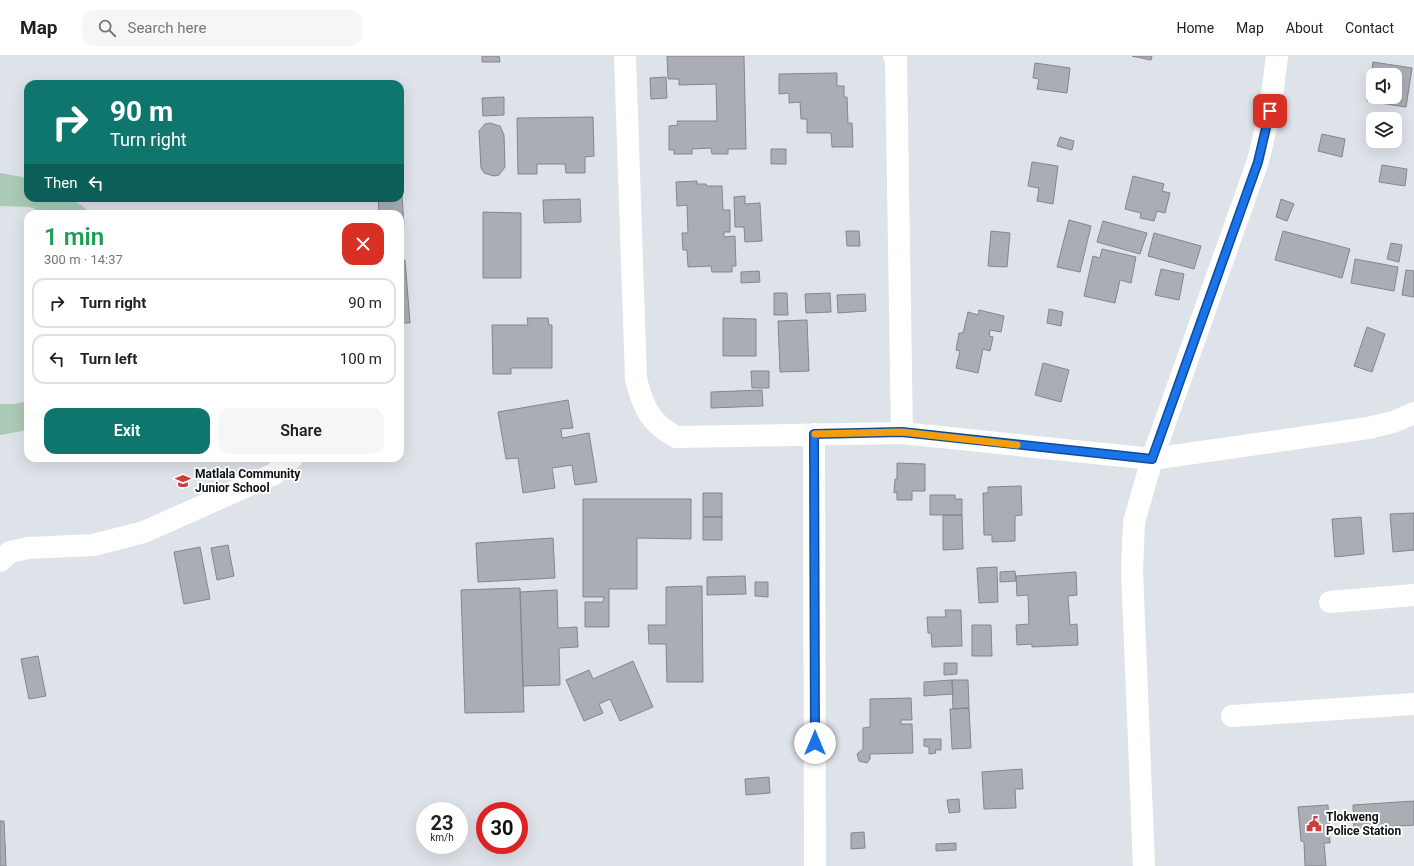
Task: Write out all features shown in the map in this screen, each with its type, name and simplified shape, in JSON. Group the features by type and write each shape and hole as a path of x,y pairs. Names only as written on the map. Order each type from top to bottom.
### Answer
{"street":[{"path":"625,56 636,379 640,398 650,417 661,429 676,437 902,432 1152,459 1368,428 1393,422 1414,413"},
{"path":"894,56 896,60 902,432"},
{"path":"1144,866 1132,570 1134,522 1152,459 1258,162 1270,111 1277,56"},
{"path":"814,434 815,866"},
{"path":"0,561 10,552 28,548 93,545 144,532 274,474 288,462"},
{"path":"1330,602 1414,595"},
{"path":"1232,716 1414,704"}],"green space":[{"path":"0,173 24,177 24,202 75,202 87,210 36,210 29,207 0,206"},
{"path":"24,402 24,431 0,435 0,404"}],"building":[{"path":"482,56 499,56 500,62 482,62"},
{"path":"667,56 744,56 746,149 728,149 728,154 712,154 711,148 692,149 692,154 674,154 674,150 669,150 669,126 678,125 677,121 717,121 716,84 679,85 679,79 668,79"},
{"path":"1132,56 1152,56 1151,60"},
{"path":"1373,62 1412,68 1406,107 1386,104 1402,104 1402,68 1372,68"},
{"path":"1035,63 1070,68 1067,93 1037,89 1039,79 1033,78"},
{"path":"837,73 837,86 844,86 844,97 847,97 848,123 852,123 853,147 832,147 831,133 807,133 807,119 801,119 800,102 789,103 789,93 779,94 779,74"},
{"path":"666,77 667,98 651,99 650,78"},
{"path":"504,97 504,115 483,116 482,98"},
{"path":"593,117 594,156 585,157 585,173 566,173 565,164 537,164 537,174 518,174 517,118"},
{"path":"490,123 500,126 504,135 505,167 499,175 494,176 484,173 481,168 479,131 485,124"},
{"path":"1322,134 1345,139 1342,157 1318,151"},
{"path":"1060,137 1074,141 1072,150 1057,146"},
{"path":"771,149 786,149 786,164 771,164"},
{"path":"1032,162 1058,166 1053,204 1037,201 1039,188 1028,186"},
{"path":"1382,165 1407,169 1405,186 1379,182"},
{"path":"1133,176 1164,184 1162,191 1170,193 1165,213 1157,211 1154,221 1140,218 1141,213 1125,209"},
{"path":"697,181 697,184 706,184 707,186 722,186 723,210 730,210 730,232 724,232 724,237 735,236 736,266 732,266 732,272 712,272 711,266 688,267 687,250 683,250 682,233 688,233 687,205 677,206 676,182"},
{"path":"745,196 745,204 760,203 762,241 745,242 744,227 735,227 734,197"},
{"path":"580,199 581,222 544,223 543,200"},
{"path":"1281,199 1294,204 1287,221 1276,217"},
{"path":"378,202 402,202 403,210 379,210"},
{"path":"483,212 521,213 521,278 483,278"},
{"path":"1069,220 1091,226 1080,272 1057,267"},
{"path":"1103,221 1147,233 1140,254 1097,242"},
{"path":"846,231 859,231 860,246 847,246"},
{"path":"991,231 1010,233 1007,267 988,266"},
{"path":"1283,231 1350,249 1342,278 1275,260"},
{"path":"1154,233 1201,246 1194,269 1148,256"},
{"path":"1391,243 1402,245 1399,262 1387,259"},
{"path":"1102,249 1136,257 1131,283 1120,280 1115,303 1084,296 1093,256 1100,258"},
{"path":"1355,259 1398,267 1394,291 1351,283"},
{"path":"405,260 410,323 404,323"},
{"path":"1161,269 1184,274 1179,300 1155,295"},
{"path":"1406,270 1414,271 1414,297 1402,295"},
{"path":"759,271 760,282 741,283 741,272"},
{"path":"774,293 787,293 788,315 774,315"},
{"path":"830,293 831,312 806,313 805,294"},
{"path":"865,294 866,311 838,313 837,295"},
{"path":"1049,309 1063,312 1061,326 1047,323"},
{"path":"979,310 1004,316 1001,332 990,330 989,336 993,337 990,351 983,349 978,373 956,368 960,351 956,350 959,333 963,333 968,312 978,315"},
{"path":"527,318 548,318 549,325 552,325 552,368 511,368 511,374 493,374 492,325 528,325"},
{"path":"723,318 756,319 756,356 723,356"},
{"path":"807,320 809,371 780,372 778,321"},
{"path":"1367,327 1385,334 1372,372 1354,366"},
{"path":"1043,363 1069,370 1061,402 1035,395"},
{"path":"751,371 769,371 769,388 752,388"},
{"path":"762,390 763,406 711,408 711,392"},
{"path":"568,400 573,428 561,429 562,438 589,433 597,482 575,485 572,465 552,468 555,488 523,493 518,458 506,459 498,412"},
{"path":"897,463 925,464 925,491 912,491 912,500 897,500 897,492 894,493 895,479 897,479"},
{"path":"1021,486 1022,515 1015,516 1015,541 992,542 992,535 984,535 983,493 988,493 988,487"},
{"path":"703,493 722,493 722,517 703,517"},
{"path":"930,495 955,495 955,499 962,499 962,515 930,515"},
{"path":"583,499 691,499 691,539 637,538 637,589 609,589 609,627 585,627 585,602 603,602 604,597 583,597"},
{"path":"1414,513 1414,550 1393,552 1390,514"},
{"path":"943,515 962,515 963,549 943,550"},
{"path":"703,517 722,517 722,540 703,540"},
{"path":"1361,517 1364,554 1335,557 1332,519"},
{"path":"553,538 555,578 478,582 476,543"},
{"path":"228,545 234,576 217,580 211,548"},
{"path":"200,547 210,599 184,604 174,552"},
{"path":"997,567 998,602 979,603 977,568"},
{"path":"1015,571 1016,581 1000,582 1000,572"},
{"path":"1076,572 1077,595 1068,596 1070,625 1077,624 1078,645 1032,647 1032,644 1017,645 1016,625 1029,624 1028,595 1017,596 1016,576"},
{"path":"745,576 746,594 707,595 707,577"},
{"path":"755,582 768,582 768,597 755,596"},
{"path":"702,586 703,682 667,682 666,644 649,644 648,625 666,625 666,587"},
{"path":"520,588 524,712 465,713 461,590"},
{"path":"557,590 558,628 577,627 578,647 559,648 560,685 523,686 520,592"},
{"path":"945,610 961,610 962,646 932,647 931,633 928,633 927,617 946,617"},
{"path":"972,625 991,625 992,656 972,656"},
{"path":"38,656 46,696 29,699 21,659"},
{"path":"633,661 653,707 620,721 610,699 599,704 603,713 584,721 566,680 589,670 593,679"},
{"path":"944,663 957,663 957,674 944,675"},
{"path":"952,680 953,694 924,696 924,682"},
{"path":"952,680 968,680 969,708 953,709"},
{"path":"911,698 912,720 901,720 901,724 912,724 913,753 870,754 870,759 867,763 859,761 857,754 863,749 863,728 870,727 870,699"},
{"path":"969,708 971,748 952,749 950,709"},
{"path":"924,739 941,739 941,750 935,750 936,753 929,754 929,747 924,746"},
{"path":"1022,769 1023,789 1015,789 1016,808 984,809 982,772"},
{"path":"769,777 770,793 746,795 745,779"},
{"path":"959,799 960,812 949,813 947,800"},
{"path":"1414,801 1414,825 1354,829 1353,805"},
{"name":"Tlokweng Police Station","path":"1328,805 1330,843 1324,843 1326,866 1305,866 1304,842 1301,841 1298,807"},
{"path":"0,821 4,821 6,866 0,866"},
{"path":"864,832 865,848 851,849 851,833"},
{"path":"956,843 956,850 936,851 936,844"}],"slow traffic":[{"path":"815,434 902,432 1017,445"}],"place":[{"name":"Matlala Community Junior School","path":"183,481"},
{"name":"Tlokweng Police Station","path":"1314,824"}],"route":[{"path":"815,743 814,434 902,432 1152,459 1258,162 1270,111"}]}
